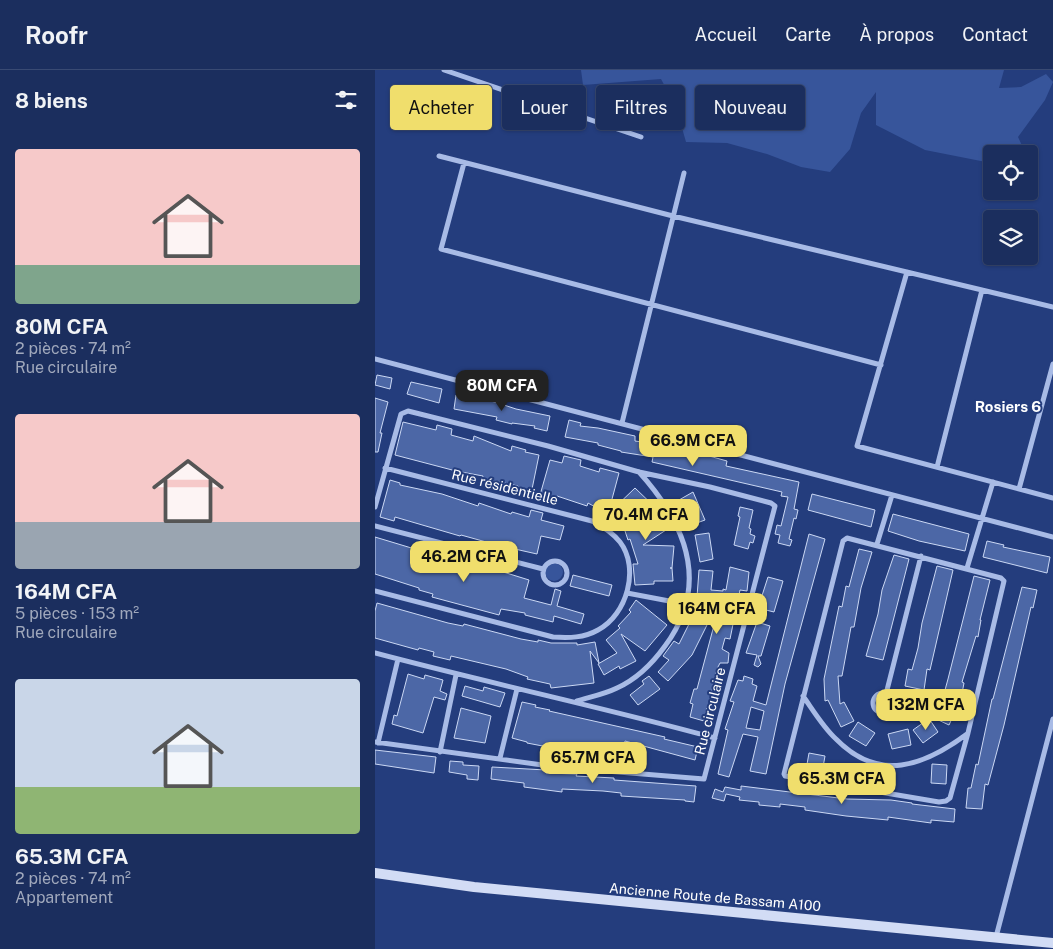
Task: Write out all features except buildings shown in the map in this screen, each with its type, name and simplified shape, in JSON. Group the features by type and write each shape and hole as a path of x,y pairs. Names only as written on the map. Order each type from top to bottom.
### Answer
{"main road":[{"name":"Ancienne Route de Bassam A100","path":"375,873 512,891 1053,943"}],"street":[{"path":"445,70 641,137"},
{"path":"439,156 673,216 1053,307"},
{"path":"464,163 441,249 881,365"},
{"path":"622,424 684,173"},
{"path":"907,272 857,446 1053,498"},
{"path":"937,467 982,290"},
{"path":"375,359 981,520 1053,537"},
{"path":"1019,489 1053,364"},
{"name":"Rue circulaire","path":"375,507 401,414 408,411 548,446 639,472 710,487 771,503 775,506 706,776 701,780 557,767 376,742"},
{"name":"Rue résidentielle","path":"385,468 582,518 601,525 620,541 627,554 629,577 627,592"},
{"path":"577,701 617,688 648,667 679,627 689,579 689,562 682,536 666,503 639,472"},
{"path":"967,568 993,482"},
{"path":"877,544 892,495"},
{"path":"375,526 543,569"},
{"path":"847,538 877,544 967,568 1001,578 1004,581 968,733 950,798 946,801 939,802 785,776 783,772 843,541 847,538"},
{"path":"886,694 921,556"},
{"path":"558,561 566,567 567,576 561,584 551,585 544,579 543,569 549,562 558,561"},
{"path":"375,591 553,636 566,637 577,637 599,629 620,607 627,592 685,604 712,612"},
{"path":"375,652 456,675 577,701 715,738"},
{"path":"376,742 398,659"},
{"path":"440,752 456,675"},
{"path":"500,758 517,689"},
{"path":"803,696 845,748 857,756 880,763 894,766 913,764 935,755 968,733"},
{"path":"996,938 1053,719"}],"shaded area":[{"path":"581,70 1004,70 999,88 1021,87 1046,74 1053,82 1045,100 1018,137 1022,145 983,145 983,161 925,150 876,125 876,92 861,113 850,149 830,172 801,167 767,154 727,143 686,142 683,130 685,130 685,85 664,85 661,79 583,85"},
{"path":"554,563 560,566 563,572 560,578 554,581 548,578 545,572 548,566"}],"district":[{"name":"Rosiers 6","path":"1008,407"}]}
